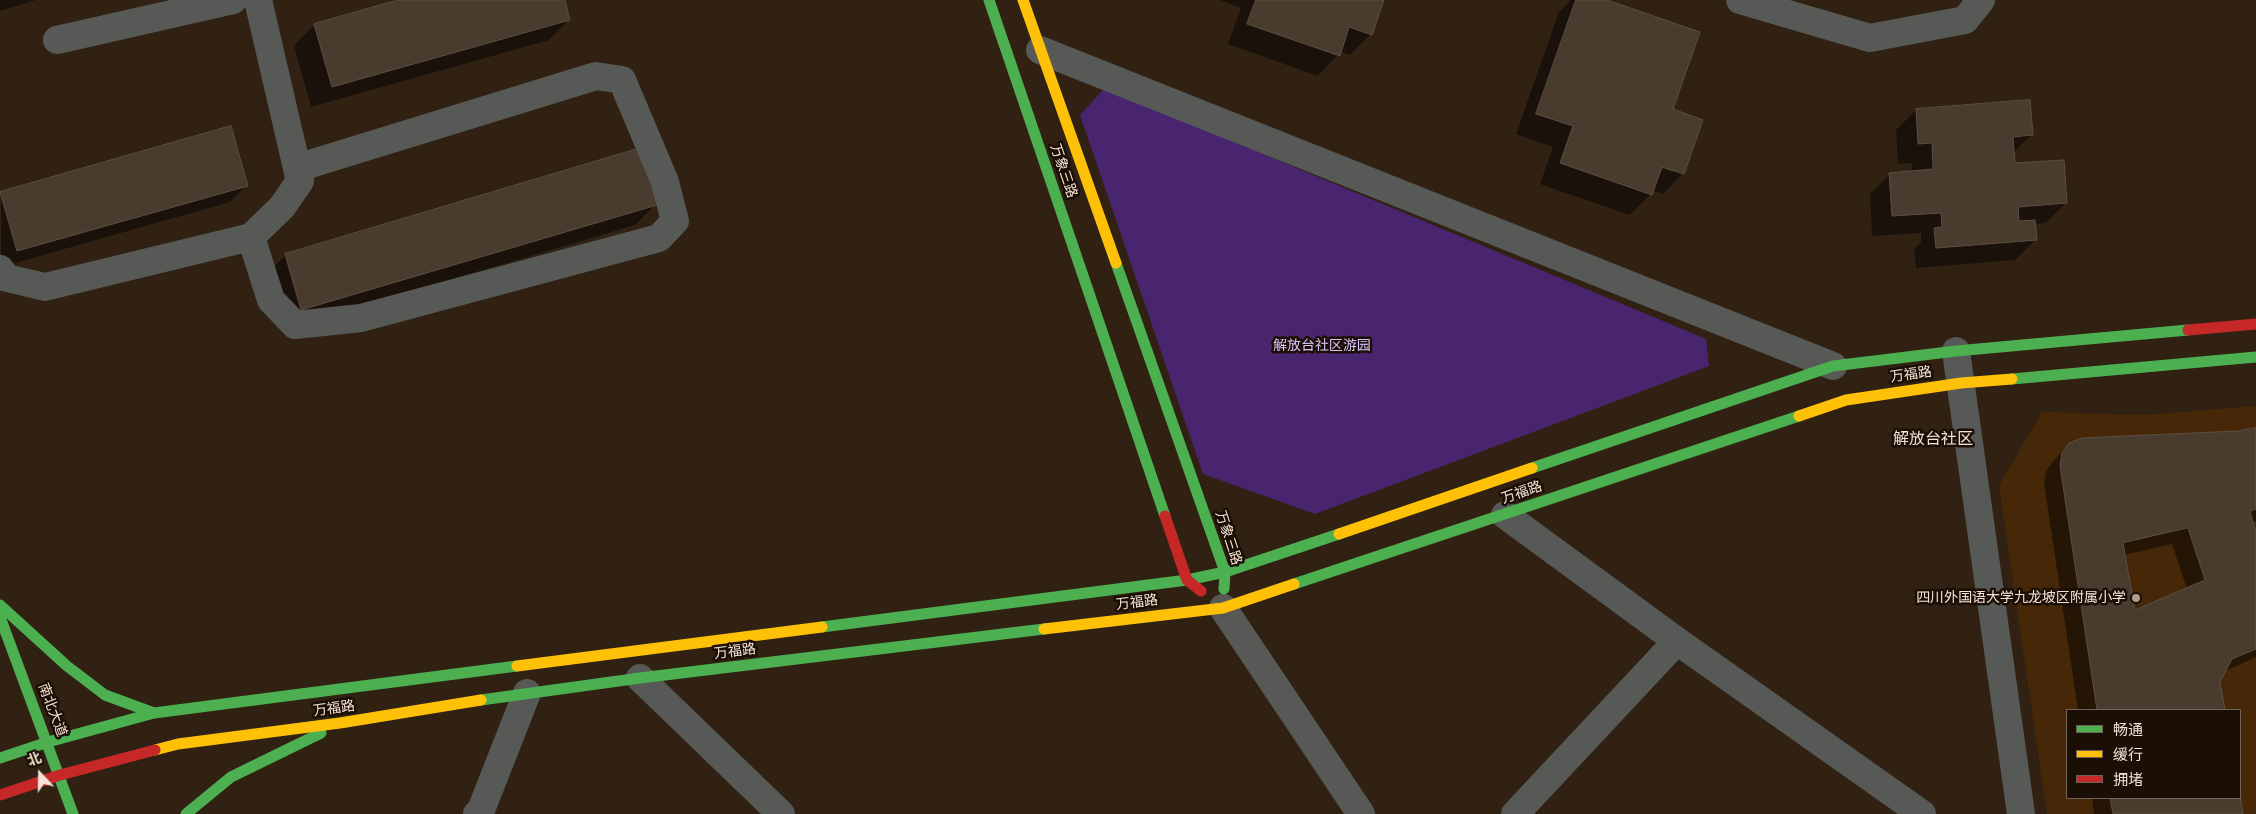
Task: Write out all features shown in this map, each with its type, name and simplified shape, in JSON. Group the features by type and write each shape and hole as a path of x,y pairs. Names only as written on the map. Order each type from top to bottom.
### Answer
{"street":[{"path":"57,40 233,0"},
{"path":"0,269 7,278 45,287 252,237 282,207 300,181 258,0"},
{"name":"万象三路","path":"989,0 1187,580"},
{"name":"万象三路","path":"1023,0 1225,572 1222,608"},
{"path":"1740,0 1870,38 1965,20 1981,0"},
{"path":"1040,50 1833,366"},
{"path":"252,237 271,300 295,325 361,318 659,238 675,221 665,182 622,80 596,76 297,168"},
{"name":"万福路","path":"0,758 48,742 154,713 1187,580 1225,572 1833,366 1956,351 2256,324"},
{"path":"1956,351 2021,814"},
{"name":"万福路","path":"0,795 60,775 178,744 340,723 527,693 640,678 1222,608 1506,515 1846,400 1961,383 2256,357"},
{"path":"1506,515 1677,641 1922,814"},
{"path":"1187,580 1222,608 1360,814"},
{"path":"0,605 67,666 105,694 154,713"},
{"name":"南北大道","path":"0,617 48,742 73,814"},
{"path":"1515,814 1677,641"},
{"path":"640,678 780,814"},
{"path":"478,814 527,693"},
{"path":"186,814 231,777 340,723"}],"shaded area":[{"name":"四川外国语大学九龙坡区附属小学","path":"2256,406 2256,814 2047,814 1999,486 2042,412 2145,415"}],"green space":[{"name":"解放台社区游园","path":"1105,88 1706,339 1709,366 1315,514 1203,474 1080,115"}],"building":[{"path":"398,0 565,0 570,20 332,87 314,24"},
{"path":"1256,0 1384,0 1372,35 1349,27 1340,56 1247,24"},
{"path":"1576,0 1607,0 1700,32 1673,109 1703,120 1684,174 1662,167 1652,195 1560,163 1573,126 1536,114"},
{"path":"2030,100 2033,135 2013,137 2015,163 2064,160 2067,203 2018,207 2019,221 2035,220 2037,240 1936,248 1934,228 1942,227 1941,213 1892,216 1889,173 1933,169 1932,143 1918,144 1916,109"},
{"path":"231,126 248,186 17,251 0,192"},
{"path":"641,148 657,205 301,310 285,254"},
{"path":"2256,428 2256,509 2250,511 2256,532 2256,649 2232,659 2220,682 2225,709 2097,709 2060,466 2062,453 2069,443 2082,438 2238,431","holes":["2188,528 2205,580 2135,610 2123,543"]},
{"path":"2110,799 2241,799 2243,814 2113,814"}],"traffic: fast":[{"path":"989,0 1165,516"},
{"path":"1116,263 1225,572 1224,589"},
{"path":"1532,468 1833,366 1956,351 2188,330"},
{"path":"2012,379 2256,357"},
{"path":"1294,584 1799,416"},
{"path":"822,627 1187,580 1225,572 1339,534"},
{"path":"0,605 67,666 105,695 154,713"},
{"path":"0,617 73,814"},
{"path":"481,700 640,678 1044,629"},
{"path":"0,758 48,742 154,713 517,666"},
{"path":"186,814 231,777 321,733"}],"traffic: slow":[{"path":"1023,0 1116,263"},
{"path":"1799,416 1846,400 1961,383 2012,379"},
{"path":"1339,534 1532,468"},
{"path":"1044,629 1223,608 1294,584"},
{"path":"517,666 822,627"},
{"path":"155,750 178,744 340,723 481,700"}],"traffic: jam":[{"path":"2188,330 2256,324"},
{"path":"1165,516 1187,580 1201,591"},
{"path":"0,795 60,775 155,750"}],"place":[{"name":"四川外国语大学九龙坡区附属小学","path":"2136,598"}],"district":[{"name":"解放台社区","path":"1933,440"}]}
